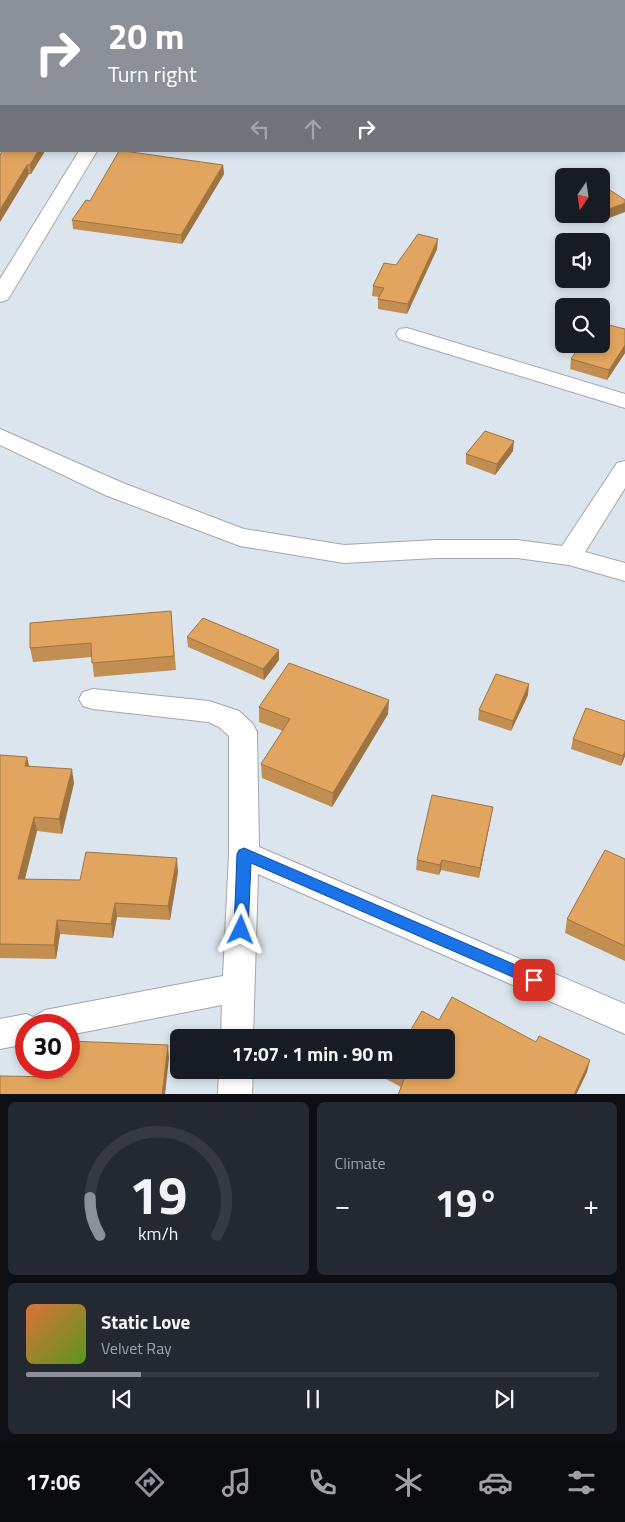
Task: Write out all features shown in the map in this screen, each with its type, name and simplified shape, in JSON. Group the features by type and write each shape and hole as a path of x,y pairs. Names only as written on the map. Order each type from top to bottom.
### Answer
{"street":[{"path":"0,296 87,152"},
{"path":"407,334 625,401"},
{"path":"0,436 114,489 240,537 344,554 436,549 508,549 569,556 625,572"},
{"path":"569,556 625,469"},
{"path":"93,699 209,712 230,719 243,732 244,854 237,1029"},
{"path":"244,854 625,1019"},
{"path":"80,1018 239,987"},
{"path":"0,1034 15,1031"},
{"path":"235,1094 236,1079"}],"building":[{"path":"2,152 37,152 30,165 27,165 0,210"},
{"path":"118,152 131,152 223,165 181,235 72,220 86,200 90,201"},
{"path":"610,190 625,200 625,203 610,209"},
{"path":"418,234 438,239 408,304 378,299 384,288 373,286 384,263 396,265"},
{"path":"610,325 625,329 625,345 609,370 571,359 575,353 610,353"},
{"path":"485,431 514,441 497,464 466,454"},
{"path":"171,611 174,656 92,663 91,643 30,648 30,623"},
{"path":"203,618 279,650 263,669 187,637"},
{"path":"289,663 389,700 333,793 261,764 290,719 259,707"},
{"path":"496,674 529,684 513,721 479,710"},
{"path":"586,708 625,721 625,751 623,756 573,739"},
{"path":"0,755 27,757 25,766 72,769 59,819 34,817 18,879 80,880 86,852 177,858 168,906 115,903 111,924 57,920 54,945 0,944"},
{"path":"432,795 493,807 480,868 442,860 440,865 417,860"},
{"path":"605,850 625,859 625,946 567,919"},
{"path":"452,997 536,1042 539,1036 590,1060 574,1094 398,1094 404,1079 455,1079 455,1029 411,1029 422,1011 439,1020"},
{"path":"80,1041 168,1045 162,1094 0,1094 0,1076 15,1076 15,1079 80,1079"}],"route":[{"path":"241,930 244,854 534,980"}]}
